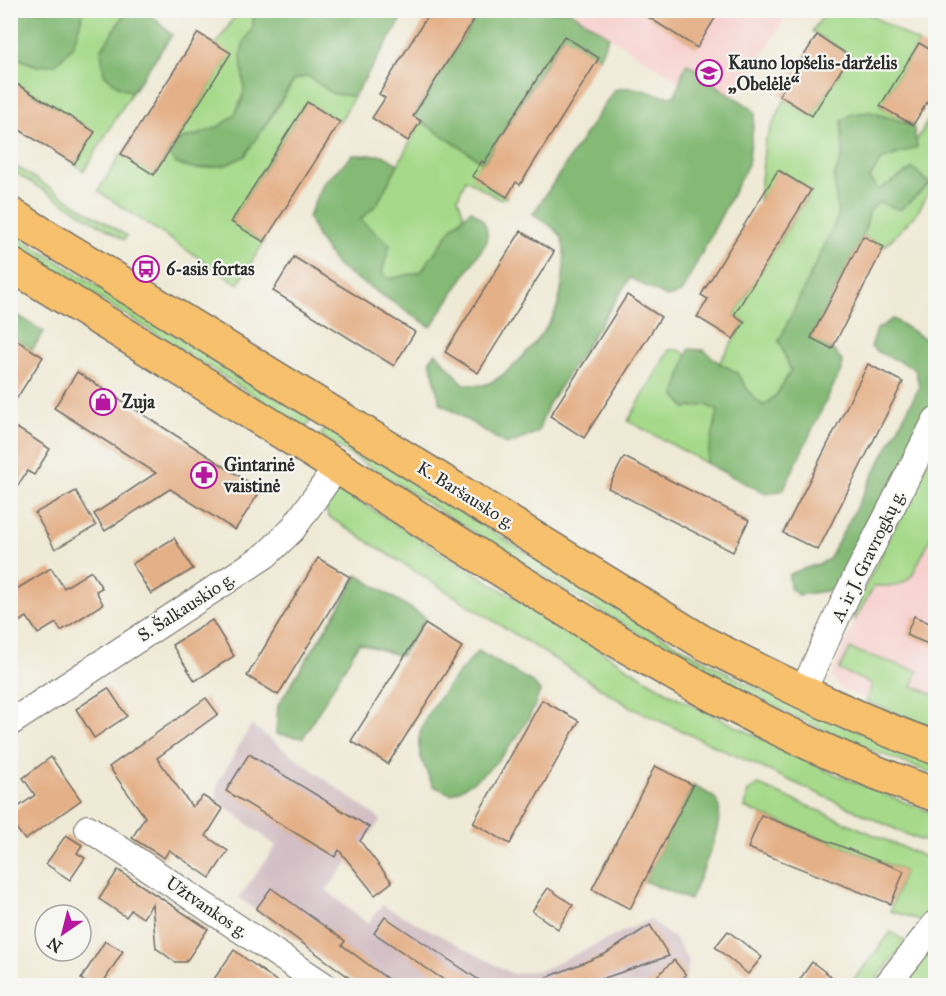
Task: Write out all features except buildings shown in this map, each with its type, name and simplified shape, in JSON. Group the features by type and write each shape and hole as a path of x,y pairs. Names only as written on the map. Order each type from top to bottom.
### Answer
{"main road":[{"name":"K. Baršausko g.","path":"10,214 704,643 802,693 892,733 936,748"},
{"path":"10,264 581,620 699,690 874,774 936,795"}],"street":[{"name":"A. ir J. Gravrogkų g.","path":"802,693 847,595 936,420"},
{"name":"S. Šalkauskio g.","path":"10,723 279,544 337,467"},
{"name":"Užtvankos g.","path":"88,828 325,986"},
{"path":"886,986 936,923"}],"shaded area":[{"name":"Kauno lopšelis-darželis „Obelėlė“","path":"569,11 790,11 726,111"},
{"path":"935,448 935,728 842,689 832,676 855,620 853,615"},
{"path":"251,725 381,820 326,890 368,924 382,905 513,974 542,970 650,919 677,941 689,962 684,985 360,985 239,898 276,846 216,799 217,785"}],"green space":[{"path":"84,10 73,46 56,64 38,66 11,56 11,11"},
{"path":"84,11 127,11 114,29 118,86 132,92 84,171 74,164 94,132 11,80 10,56 38,66"},
{"path":"127,11 147,11 172,35 132,92 118,86 104,74 101,50"},
{"path":"238,11 253,11 253,30 242,48 244,92 234,117 216,129 176,141 230,54 216,45"},
{"path":"252,11 407,11 354,96 333,94 308,76 294,80 245,156 226,165 197,169 177,164 170,157 176,141 209,131 229,120 241,102 244,85 241,53 252,28"},
{"path":"480,11 569,11 609,36 599,58 563,36 484,163 413,116"},
{"path":"827,11 864,11 919,43 880,106 913,125 870,112 842,121 843,154 834,177 838,217 779,341 791,371 777,394 764,406 753,397 736,372 719,363 745,322 734,315 811,191 779,170 759,202 765,141 785,99 812,116 850,56 812,31"},
{"path":"687,64 755,112 748,164 681,293 667,297 630,278 548,405 538,432 507,445 440,403 430,360 436,353 464,384 483,385 503,374 525,354 556,310 564,262 561,237 552,227 533,214 614,90 631,88 674,96"},
{"path":"308,76 333,94 354,96 340,122 307,102 231,221 264,242 238,284 98,191 121,154 155,175 176,141 177,164 197,169 226,165 264,129 294,80"},
{"path":"935,109 935,181 917,213 884,247 863,236 870,210 879,202 930,184 913,169 879,190 868,179 881,160 917,147 916,141"},
{"path":"870,112 913,125 917,147 881,160 869,179 879,190 913,168 930,184 900,210 879,202 870,210 863,236 811,337 832,349 842,361 841,370 783,490 766,494 706,463 718,411 707,405 686,408 675,395 689,349 704,350 719,363 736,372 753,397 764,406 777,394 791,371 779,341 838,217 834,177 843,154 842,121 852,114"},
{"path":"421,121 482,161 473,176 507,197 499,199 466,179 458,198 464,216 452,228 421,272 390,279 382,273 372,231 360,220 377,204"},
{"path":"353,155 383,155 398,164 377,204 360,220 390,244 382,273 390,279 421,272 452,228 471,210 484,223 487,241 431,327 337,266 319,240 308,217 324,182"},
{"path":"10,163 127,236 124,240 11,170"},
{"path":"10,232 312,419 306,428 11,243"},
{"path":"11,311 44,332 32,350 11,336"},
{"path":"893,319 935,345 935,405 842,582 833,590 798,595 790,588 789,575 829,559 919,388 916,371 871,347 877,329"},
{"path":"669,350 680,350 687,356 675,396 686,408 707,404 719,411 706,463 628,421"},
{"path":"326,427 645,627 745,683 935,763 935,774 853,742 773,706 619,622 320,436"},
{"path":"935,448 935,529 912,575 897,586 874,586 855,620 853,615 856,605"},
{"path":"344,492 672,695 834,774 935,814 935,844 917,839 632,708 329,517 326,505 329,499 333,493"},
{"path":"357,575 426,618 401,656 359,643 303,738 276,734 278,705"},
{"path":"850,649 918,671 912,686 935,695 935,728 866,701 872,684 839,670"},
{"path":"478,651 532,682 540,691 526,722 506,751 480,776 451,794 433,786 420,752 421,730 433,706"},
{"path":"693,785 717,801 719,821 711,850 690,900 644,881"},
{"path":"759,785 932,860 935,863 935,896 920,920 890,911 904,871 745,808 748,791"},
{"path":"891,932 906,942 872,985 849,986"},
{"path":"932,944 935,945 935,977 929,985 899,986"}],"place":[{"name":"Kauno lopšelis-darželis „Obelėlė“","path":"709,73"},
{"name":"6-asis fortas","path":"146,269"},
{"name":"Zuja","path":"103,402"},
{"name":"Gintarinė vaistinė","path":"204,475"}]}
